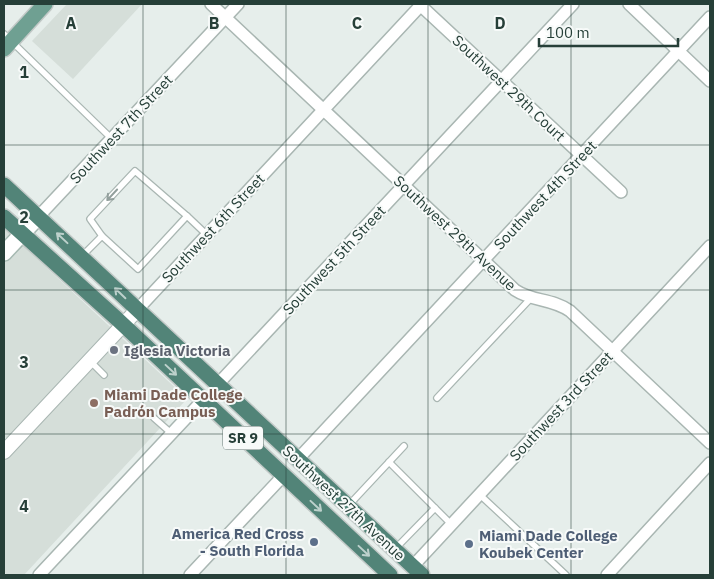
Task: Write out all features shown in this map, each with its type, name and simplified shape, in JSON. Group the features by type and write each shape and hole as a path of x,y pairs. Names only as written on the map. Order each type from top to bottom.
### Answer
{"highway":[{"name":"Southwest 27th Avenue","path":"4,185 417,571"},
{"name":"Southwest 27th Avenue","path":"4,217 123,325 385,570"},
{"path":"203,400 220,394 232,398"},
{"path":"283,476 290,471 300,469 315,476"},
{"path":"385,570 403,568 417,571"}],"main road":[{"path":"6,41 45,4"},
{"name":"Southwest 7th Street","path":"4,254 38,217"}],"street":[{"name":"Southwest 29th Avenue","path":"211,4 515,290 530,298 548,300 563,306 710,443"},
{"name":"Southwest 7th Street","path":"38,217 238,4"},
{"name":"Southwest 29th Court","path":"420,4 621,192"},
{"name":"Southwest 6th Street","path":"4,452 324,110 420,4"},
{"name":"Southwest 5th Street","path":"218,384 572,4"},
{"path":"628,4 710,82"},
{"name":"Southwest 4th Street","path":"298,459 710,17"},
{"name":"Southwest 3rd Street","path":"417,571 451,524 710,246"},
{"path":"39,575 203,400"},
{"path":"606,575 710,463"},
{"path":"190,575 283,476"}],"lane":[{"path":"6,41 112,139"},
{"path":"187,216 138,269 102,236 90,219 135,171 187,216 206,234"},
{"path":"82,256 102,236"},
{"path":"437,398 530,298"},
{"path":"90,361 104,375"},
{"path":"154,418 171,433"},
{"path":"348,506 404,446"},
{"path":"389,462 451,524"},
{"path":"479,494 566,575"},
{"path":"395,549 435,508"}],"shaded area":[{"path":"67,4 142,4 73,79 32,41"},
{"name":"Miami Dade College Padrón Campus","path":"4,228 182,394 185,401 24,575 7,575 4,572 4,460 15,448 4,436"}],"place":[{"name":"Iglesia Victoria","path":"114,350"},
{"name":"Miami Dade College Padrón Campus","path":"94,403"},
{"name":"America Red Cross - South Florida","path":"314,542"},
{"name":"Miami Dade College Koubek Center","path":"469,544"}]}
